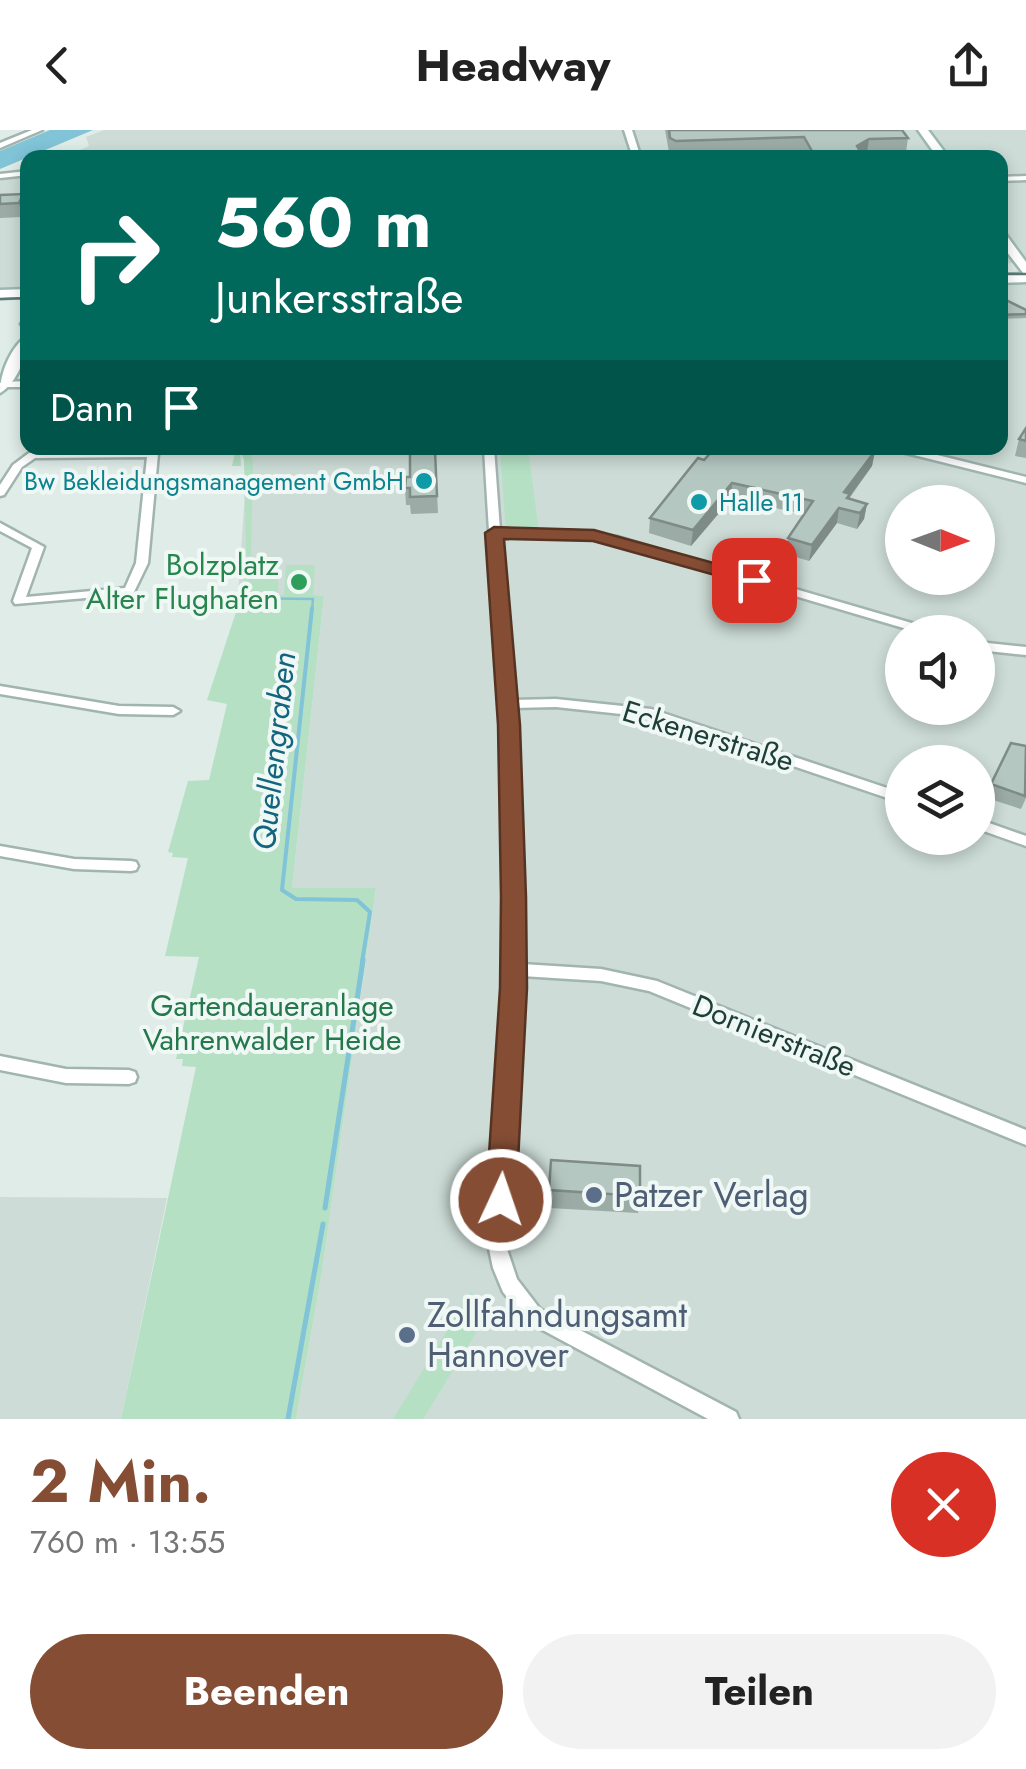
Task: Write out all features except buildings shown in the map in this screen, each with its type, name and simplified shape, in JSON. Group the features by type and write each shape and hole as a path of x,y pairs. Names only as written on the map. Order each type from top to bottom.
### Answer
{"street":[{"path":"0,146 38,130"},
{"path":"1008,247 1025,271"},
{"path":"2,387 20,354"},
{"path":"0,493 18,465 33,455"},
{"path":"2,602 129,591 142,564 153,455"},
{"path":"489,455 508,704 514,970 499,1234 502,1272 533,1315 730,1419"},
{"path":"926,455 1026,480"},
{"path":"0,526 38,547 18,601"},
{"path":"494,533 576,534 616,540 885,619"},
{"path":"995,648 1026,651"},
{"path":"0,690 118,710 173,711"},
{"name":"Eckenerstraße","path":"508,704 556,703 651,713 885,792"},
{"path":"995,830 1026,841"},
{"path":"0,851 74,864 131,866"},
{"name":"Dornierstraße","path":"514,970 601,975 651,985 1026,1138"},
{"path":"0,1062 66,1076 129,1077"}],"shaded area":[{"path":"104,130 1026,130 1026,262 1008,263 1008,150 80,150 89,146 86,137"},
{"path":"20,174 20,289 0,290 0,181"},
{"path":"1026,278 1026,1419 296,1419 322,1271 376,889 292,888 324,596 238,595 248,455 1008,455 1008,279"},
{"path":"0,1197 167,1198 121,1419 0,1419"}],"green space":[{"path":"234,455 240,455 241,466 232,466"},
{"path":"242,455 251,455 253,463 251,556 246,556"},
{"path":"500,455 529,455 539,533 506,533"},
{"name":"Gartendaueranlage Vahrenwalder Heide","path":"248,561 278,563 278,595 284,595 286,565 315,565 313,595 324,596 292,888 376,888 322,1271 296,1419 121,1419 196,1067 182,1066 183,1059 176,1059 199,957 165,956 188,858 172,857 173,853 168,852 188,781 209,780 227,704 207,700 242,594"},
{"path":"471,1292 489,1312 423,1419 393,1419"}],"water":[{"path":"50,130 93,130 45,150 20,150 20,161 0,169 0,151"}],"waterway":[{"name":"Quellengraben","path":"237,598 313,599 312,610"},
{"name":"Quellengraben","path":"312,608 282,890 296,899 357,900 370,912 362,962"},
{"name":"Quellengraben","path":"325,1208 363,960"},
{"name":"Quellengraben","path":"288,1419 323,1224"}],"tram line":[{"path":"1008,274 1026,274"},
{"path":"0,299 20,298"}],"place":[{"name":"Bw Bekleidungsmanagement GmbH","path":"424,481"},
{"name":"Halle 11","path":"699,502"},
{"name":"Bolzplatz Alter Flughafen","path":"299,582"},
{"name":"Patzer Verlag","path":"594,1195"},
{"name":"Zollfahndungsamt Hannover","path":"407,1335"}],"route":[{"path":"501,1200 514,988 514,897 509,725 494,533 594,535 754,580"}]}
